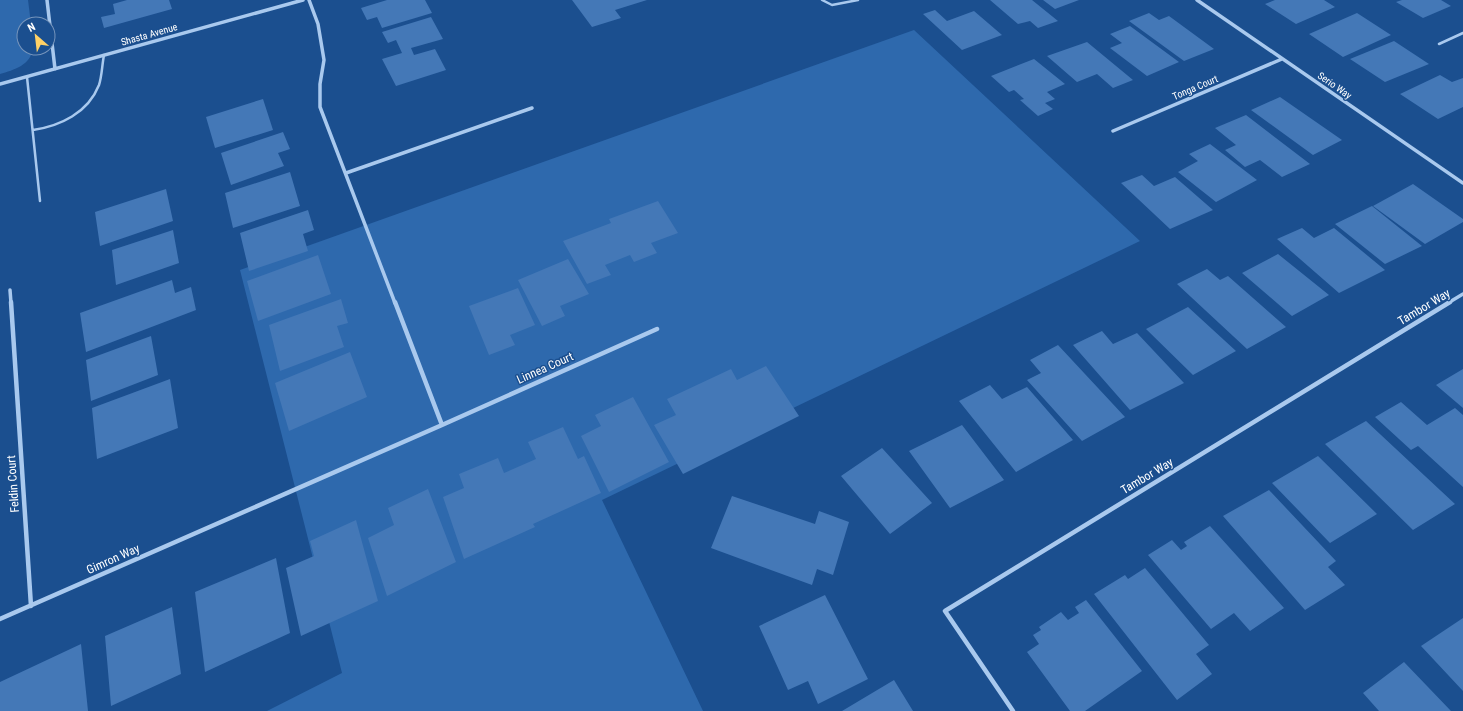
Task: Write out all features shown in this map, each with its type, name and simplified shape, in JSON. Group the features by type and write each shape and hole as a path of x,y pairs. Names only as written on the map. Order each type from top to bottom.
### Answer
{"street":[{"path":"47,0 55,68"},
{"name":"Shasta Avenue","path":"0,84 303,0"},
{"path":"309,0 318,24 324,60 320,84 320,107 442,425"},
{"name":"Serio Way","path":"1197,0 1463,183"},
{"name":"Tonga Court","path":"1114,131 1282,59"},
{"path":"346,173 532,108"},
{"name":"Feldin Court","path":"10,290 31,606"},
{"name":"Tambor Way","path":"1013,711 945,611 1463,294"},
{"name":"Linnea Court","path":"234,517 657,329"},
{"name":"Gimron Way","path":"0,619 234,517"}],"lane":[{"path":"822,0 832,5 858,0"},
{"path":"1439,44 1463,33"},
{"path":"33,130 67,121 85,106 98,88 104,55"},
{"path":"27,76 40,201"}],"shaded area":[{"path":"0,0 28,0 30,16 16,16 16,56 31,56 21,66 0,74"},
{"path":"914,30 1140,241 602,500 703,711 267,711 342,673 240,270"}],"building":[{"path":"127,0 169,0 172,9 104,28 101,17 115,14 113,4"},
{"path":"387,0 425,0 432,13 382,28 377,17 367,20 361,8"},
{"path":"572,0 647,0 615,10 621,18 592,27"},
{"path":"990,0 1032,0 1058,21 1038,28 1030,21 1018,24"},
{"path":"1043,0 1079,0 1055,9"},
{"path":"1275,0 1324,0 1335,7 1296,24 1265,4"},
{"path":"1402,0 1441,0 1451,6 1423,18 1396,2"},
{"path":"935,10 947,21 974,11 1002,35 962,50 923,14"},
{"path":"1149,13 1159,20 1169,16 1214,49 1184,61 1129,21"},
{"path":"1357,13 1391,35 1343,57 1309,34"},
{"path":"431,17 443,39 411,48 414,55 435,49 446,70 396,86 382,59 402,53 396,40 388,43 382,32"},
{"path":"1130,26 1179,62 1147,76 1110,48 1122,43 1110,34"},
{"path":"1394,41 1429,64 1385,82 1350,59"},
{"path":"1087,42 1133,80 1113,88 1097,74 1077,82 1047,56"},
{"path":"1034,59 1065,84 1047,92 1055,99 1045,103 1053,109 1038,116 1020,100 1024,99 1014,90 1009,92 991,76"},
{"path":"1440,75 1452,82 1463,78 1463,107 1438,119 1400,94"},
{"path":"1280,97 1342,140 1313,155 1251,110"},
{"path":"263,99 273,130 215,148 206,117"},
{"path":"1246,115 1310,164 1282,177 1260,160 1245,167 1225,150 1236,145 1215,128"},
{"path":"283,132 290,149 278,153 284,166 231,185 221,153"},
{"path":"1210,144 1257,180 1216,202 1178,172 1198,161 1189,154"},
{"path":"290,172 300,206 233,228 225,193"},
{"path":"1142,175 1154,186 1175,177 1213,210 1170,229 1121,183"},
{"path":"1413,184 1463,219 1463,222 1425,244 1373,206"},
{"path":"166,189 173,221 100,246 95,212"},
{"path":"658,201 678,233 651,243 657,253 634,262 630,255 605,265 611,275 587,284 563,241 611,223 609,219"},
{"path":"1372,206 1422,246 1385,264 1335,224"},
{"path":"308,210 314,230 303,234 308,251 249,271 240,233"},
{"path":"1302,228 1314,238 1334,228 1385,270 1339,293 1277,239"},
{"path":"173,230 179,263 116,285 112,250"},
{"path":"1278,254 1329,295 1292,316 1242,273"},
{"path":"318,255 331,294 258,321 247,281"},
{"path":"568,259 589,294 560,306 565,316 542,326 518,280"},
{"path":"1207,269 1220,280 1228,276 1286,327 1247,349 1177,284"},
{"path":"172,280 175,293 191,287 196,310 86,352 80,313"},
{"path":"518,288 535,325 510,335 515,345 489,355 469,306"},
{"path":"341,299 348,323 337,326 344,347 280,371 269,325"},
{"path":"1188,307 1236,351 1193,375 1146,329"},
{"path":"1102,331 1113,344 1137,333 1184,383 1130,410 1073,345"},
{"path":"151,336 158,375 91,401 86,360"},
{"path":"1058,345 1125,417 1082,441 1027,380 1041,373 1030,360"},
{"path":"350,352 367,397 289,431 275,383"},
{"path":"766,366 799,416 683,474 654,425 676,415 667,399 731,369 737,380"},
{"path":"1463,369 1463,408 1436,385"},
{"path":"170,379 178,428 97,459 92,408"},
{"path":"990,385 1002,399 1027,387 1073,440 1016,472 959,401"},
{"path":"633,397 669,462 609,492 581,436 601,426 595,415"},
{"path":"1401,402 1427,425 1455,408 1463,415 1463,487 1418,446 1411,450 1375,417"},
{"path":"1366,421 1455,504 1413,530 1325,444"},
{"path":"962,425 1004,480 950,508 909,451"},
{"path":"563,427 578,459 584,456 601,493 533,524 535,527 464,559 443,497 464,488 459,474 498,458 504,473 536,459 528,442"},
{"path":"882,448 932,503 890,534 841,476"},
{"path":"1318,456 1377,514 1330,543 1272,483"},
{"path":"428,489 456,562 387,596 368,538 394,525 388,508"},
{"path":"1269,490 1336,561 1328,567 1345,585 1305,610 1223,516"},
{"path":"732,496 815,524 819,511 849,522 833,575 817,569 812,585 711,548"},
{"path":"356,520 378,601 301,636 286,568 314,556 310,541"},
{"path":"1210,526 1284,608 1250,631 1234,613 1211,629 1148,555 1172,540 1181,550 1187,546 1184,542"},
{"path":"276,558 290,633 205,672 195,592"},
{"path":"1145,568 1209,645 1196,654 1212,674 1177,700 1094,594 1125,575 1128,579"},
{"path":"825,595 868,679 818,704 808,681 788,690 759,626"},
{"path":"1086,600 1142,671 1085,711 1070,711 1027,652 1039,644 1033,635 1041,630 1039,627 1061,612 1068,620 1079,613 1075,607"},
{"path":"172,607 181,674 111,706 105,636"},
{"path":"1463,618 1463,691 1421,646"},
{"path":"81,644 88,711 0,711 0,682"},
{"path":"1404,662 1451,711 1379,711 1363,693"},
{"path":"894,680 913,711 842,711"}]}
